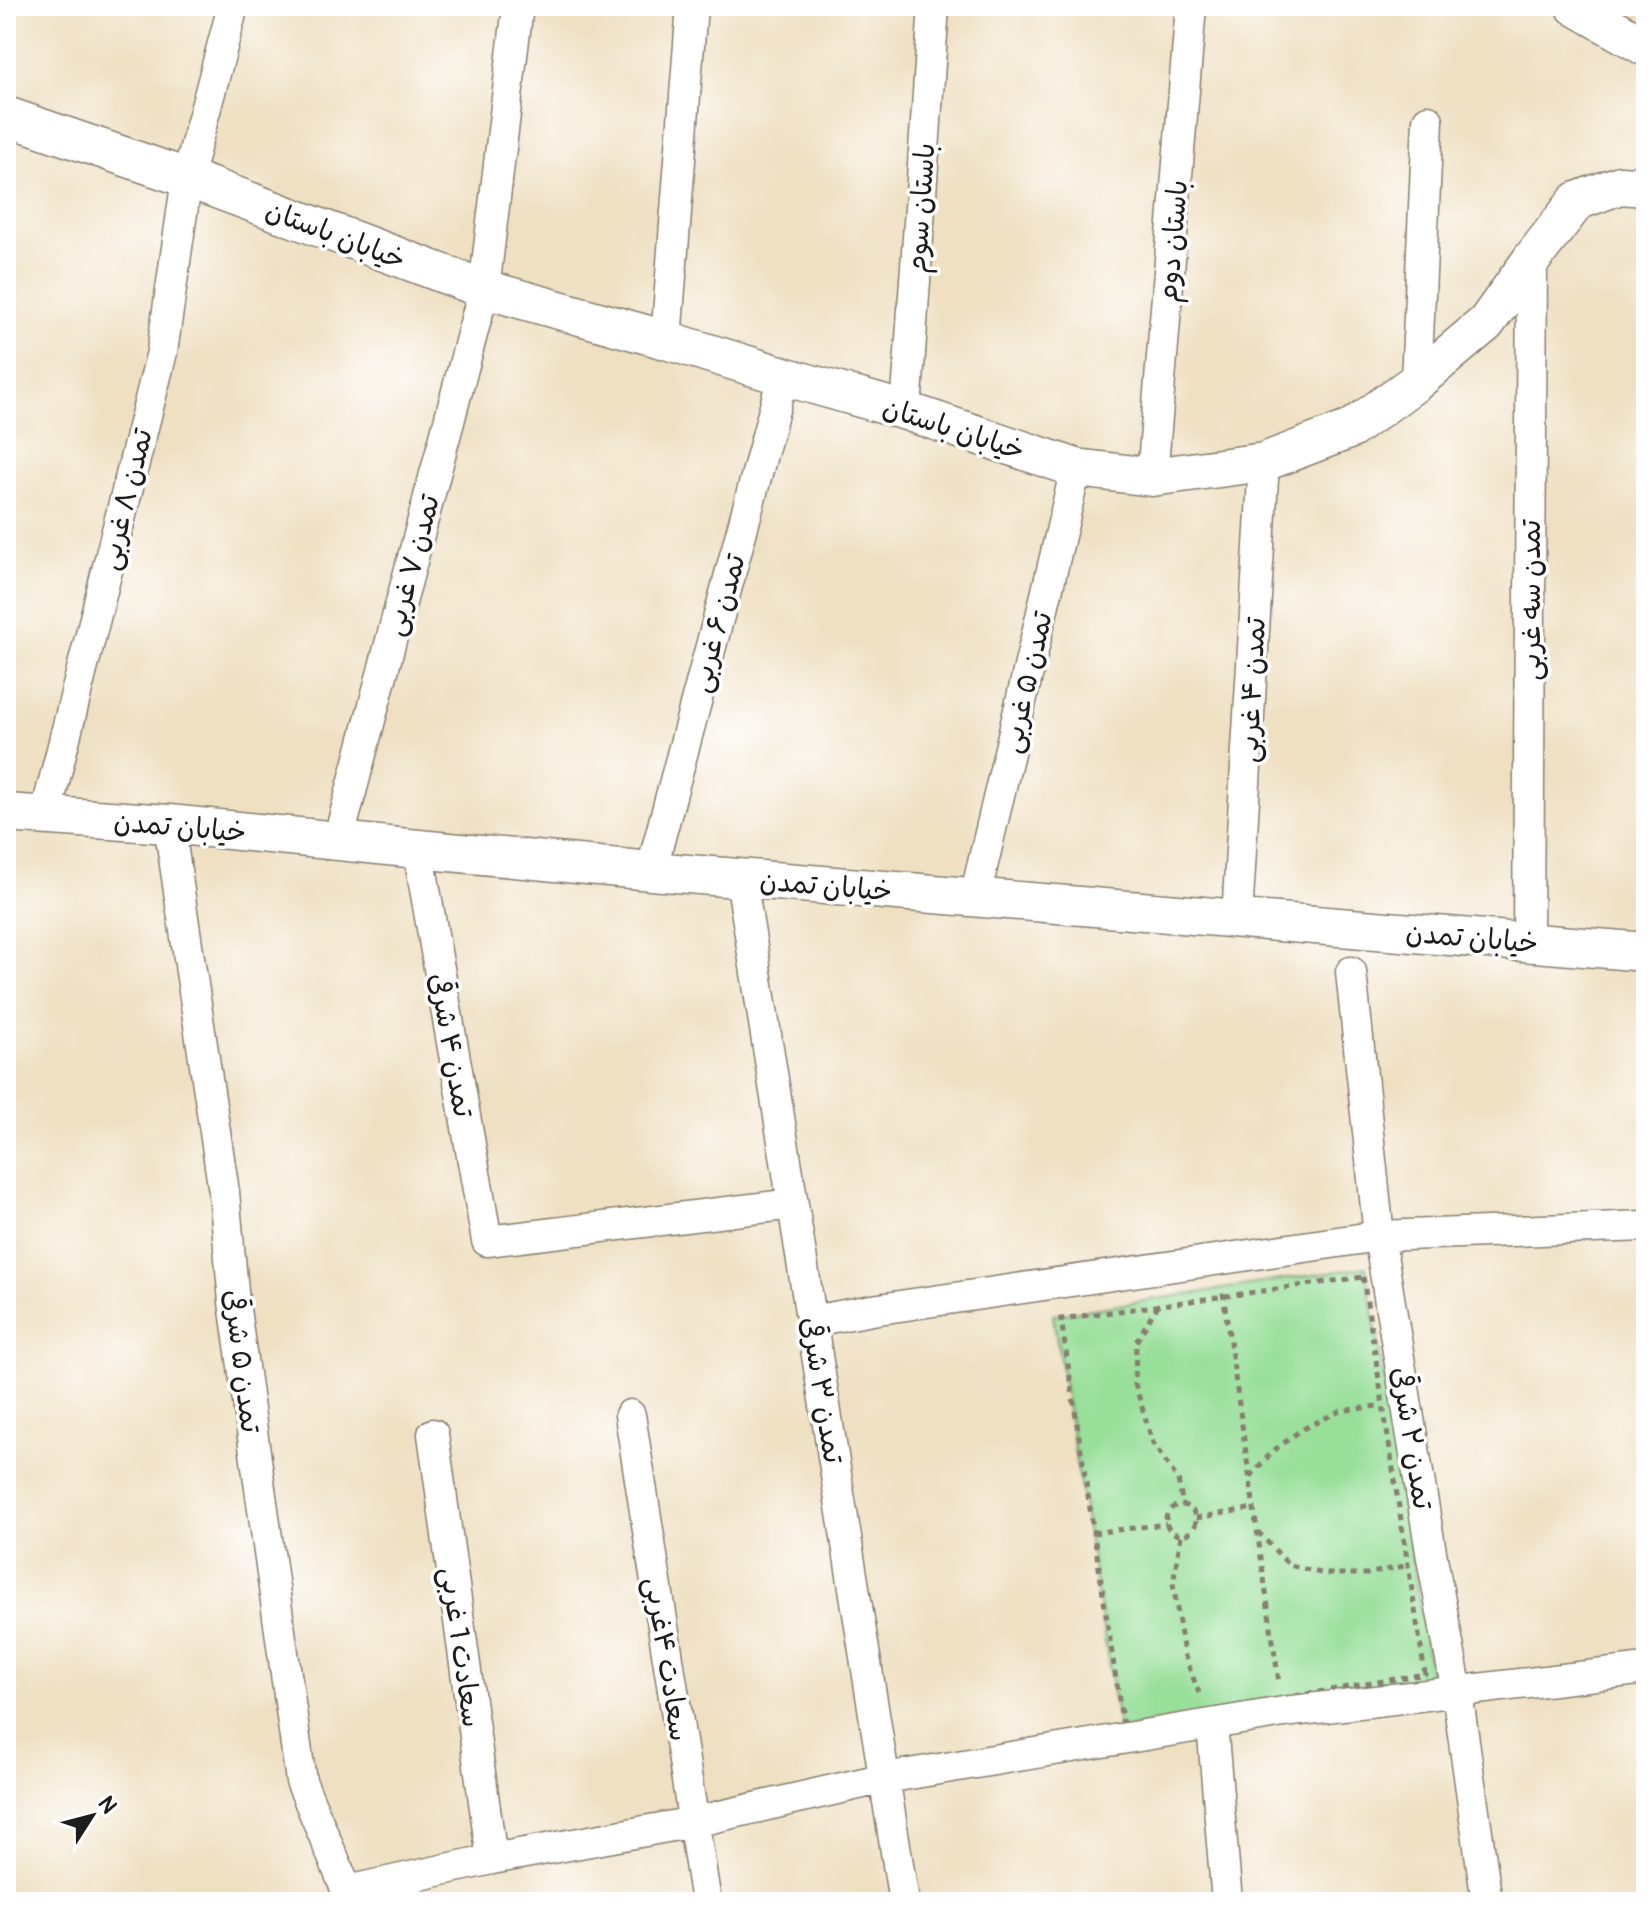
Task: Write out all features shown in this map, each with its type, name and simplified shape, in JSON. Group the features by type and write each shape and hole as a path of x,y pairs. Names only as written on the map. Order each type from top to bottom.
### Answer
{"street":[{"name":"تمدن ۸ غربی","path":"45,817 162,352 187,178 233,6"},
{"name":"تمدن ۷ غربی","path":"338,841 484,289 518,6"},
{"path":"666,340 692,6"},
{"name":"باستان سوم","path":"906,411 934,6"},
{"name":"باستان دوم","path":"1152,477 1191,6"},
{"path":"1575,6 1646,47"},
{"name":"خیابان باستان","path":"6,116 187,178 484,289 906,411 1076,468 1152,477 1264,462 1351,429 1416,382 1486,323 1577,201 1620,185 1646,187"},
{"path":"1416,382 1428,120"},
{"name":"تمدن سه غربی","path":"1528,942 1532,259"},
{"name":"تمدن ۶ غربی","path":"651,871 783,376"},
{"name":"تمدن ۴ غربی","path":"1237,918 1264,462"},
{"name":"تمدن ۵ غربی","path":"975,897 1076,468"},
{"name":"خیابان تمدن","path":"6,813 169,824 651,871 1646,952"},
{"name":"تمدن ۵ شرقی","path":"169,824 224,1192 234,1302 301,1781 348,1896"},
{"name":"تمدن ۴ شرقی","path":"418,849 487,1241 793,1204"},
{"name":"تمدن ۳ شرقی","path":"741,878 904,1902"},
{"name":"تمدن ۲ شرقی","path":"1351,972 1395,1404 1420,1562 1457,1692 1487,1902"},
{"path":"812,1321 1379,1236 1646,1226"},
{"name":"سعادت ۴غربی","path":"630,1415 706,1902"},
{"name":"سعادت 1 غربی","path":"433,1434 492,1859"},
{"path":"348,1896 492,1859 694,1822 885,1778 1206,1711 1281,1698 1457,1692 1646,1669"},
{"path":"1206,1711 1227,1902"}],"path":[{"path":"1214,1260 1223,1296 1281,1698"},
{"path":"1363,1277 1395,1404 1420,1562 1425,1674 1123,1725 1061,1319 1363,1277"},
{"path":"1158,1305 1136,1342 1135,1384 1153,1443 1178,1480 1183,1505"},
{"path":"1249,1478 1273,1451 1301,1430 1340,1411 1395,1404"},
{"path":"1183,1505 1192,1509 1196,1518 1194,1528 1181,1536 1171,1533 1165,1519 1169,1510 1183,1505"},
{"path":"1196,1518 1254,1508"},
{"path":"1093,1533 1166,1524"},
{"path":"1257,1531 1289,1565 1324,1574 1367,1574 1420,1562"},
{"path":"1181,1536 1173,1583 1184,1654 1206,1711"}],"green space":[{"path":"1366,1267 1432,1683 1119,1730 1053,1315"}]}
